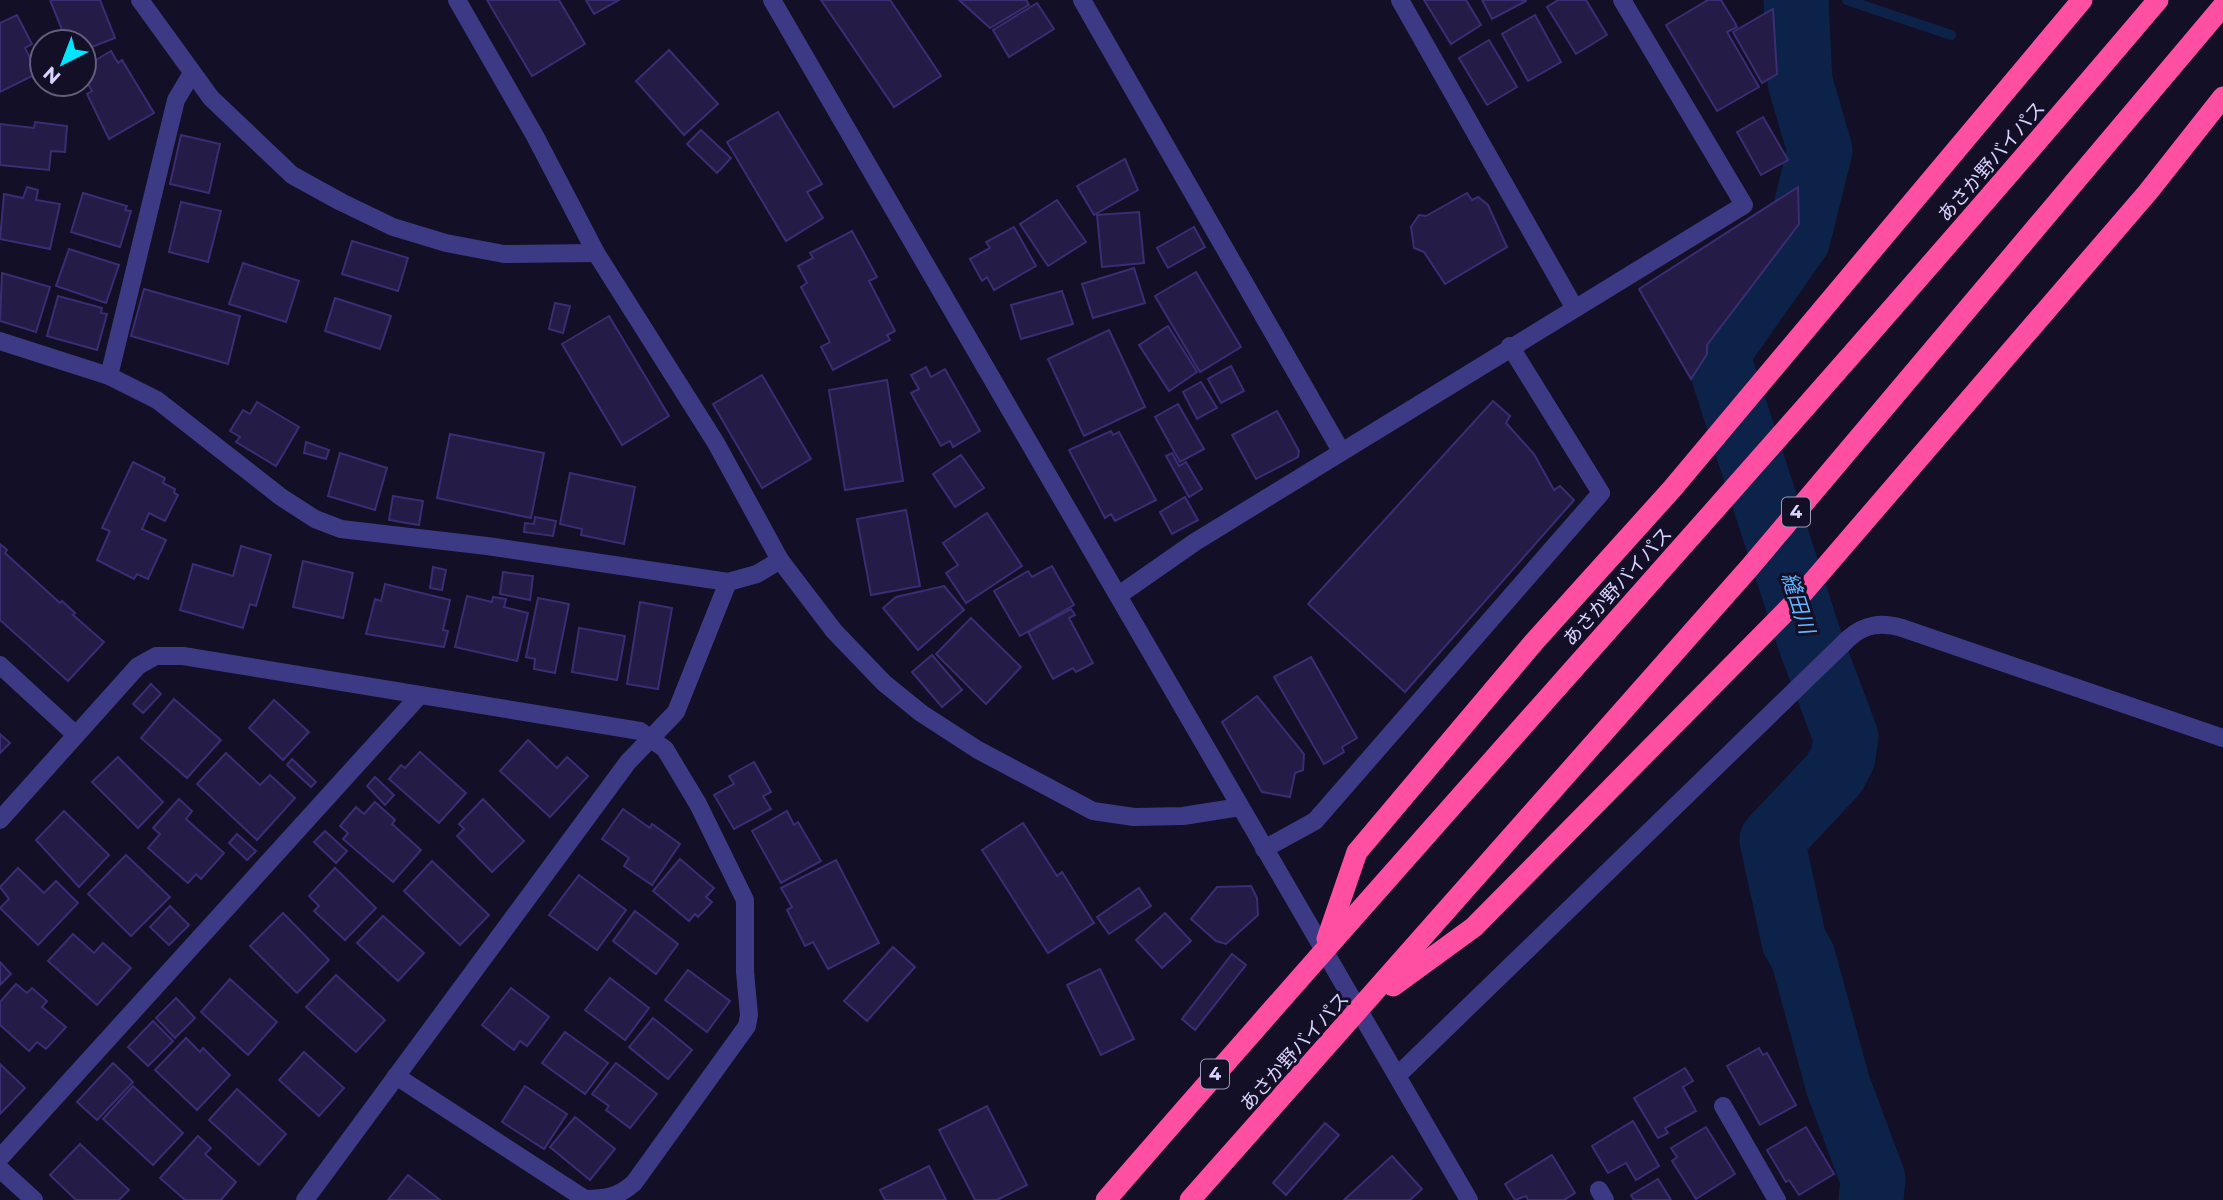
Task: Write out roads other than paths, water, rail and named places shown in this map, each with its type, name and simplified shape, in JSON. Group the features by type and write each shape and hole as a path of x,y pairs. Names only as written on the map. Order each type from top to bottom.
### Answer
{"highway":[{"path":"1324,948 1357,852 1534,642 1672,489 2082,0"},
{"name":"あさか野バイパス","path":"1106,1200 1324,948 1955,239 2158,0"},
{"name":"あさか野バイパス","path":"1190,1200 1361,1010 1750,567 2223,6"},
{"path":"1361,1010 1474,927 1796,601 2148,192 2223,97"}],"street":[{"path":"140,0 211,98 292,175 393,227 446,243 504,254 596,253"},
{"path":"457,0 535,136 596,253 716,443 780,560 834,631 900,696 978,750 1093,811 1112,816 1183,816 1240,807"},
{"path":"772,0 1469,1200"},
{"path":"1082,0 1342,451"},
{"path":"1400,0 1574,307"},
{"path":"1119,595 1195,542 1510,346 1744,205 1622,0"},
{"path":"109,376 176,100 192,73"},
{"path":"0,341 109,376 157,400 281,496 315,519 341,529 487,546 728,582 757,573 780,560"},
{"path":"1264,849 1315,821 1601,493 1510,346"},
{"path":"305,1200 628,762 676,712 728,582"},
{"path":"1398,1075 1745,736 1849,638 1867,627 1877,624 1902,628 2223,738"},
{"path":"0,820 138,666 156,656 171,654 640,731 652,737 665,749 698,804 745,900 745,972 750,1015 747,1026 634,1183 622,1194 607,1199 585,1199 396,1076"},
{"path":"0,665 76,735"},
{"path":"0,1158 420,695"},
{"path":"1723,1106 1777,1200"},
{"path":"0,1169 34,1200"}],"waterway":[{"name":"縫田川","path":"1796,0 1800,82 1820,150 1798,239 1717,354 1811,644 1846,737 1843,757 1834,774 1772,840 1794,941 1803,957 1838,1085 1873,1179 1871,1200"},
{"path":"1847,0 1951,35"}]}
